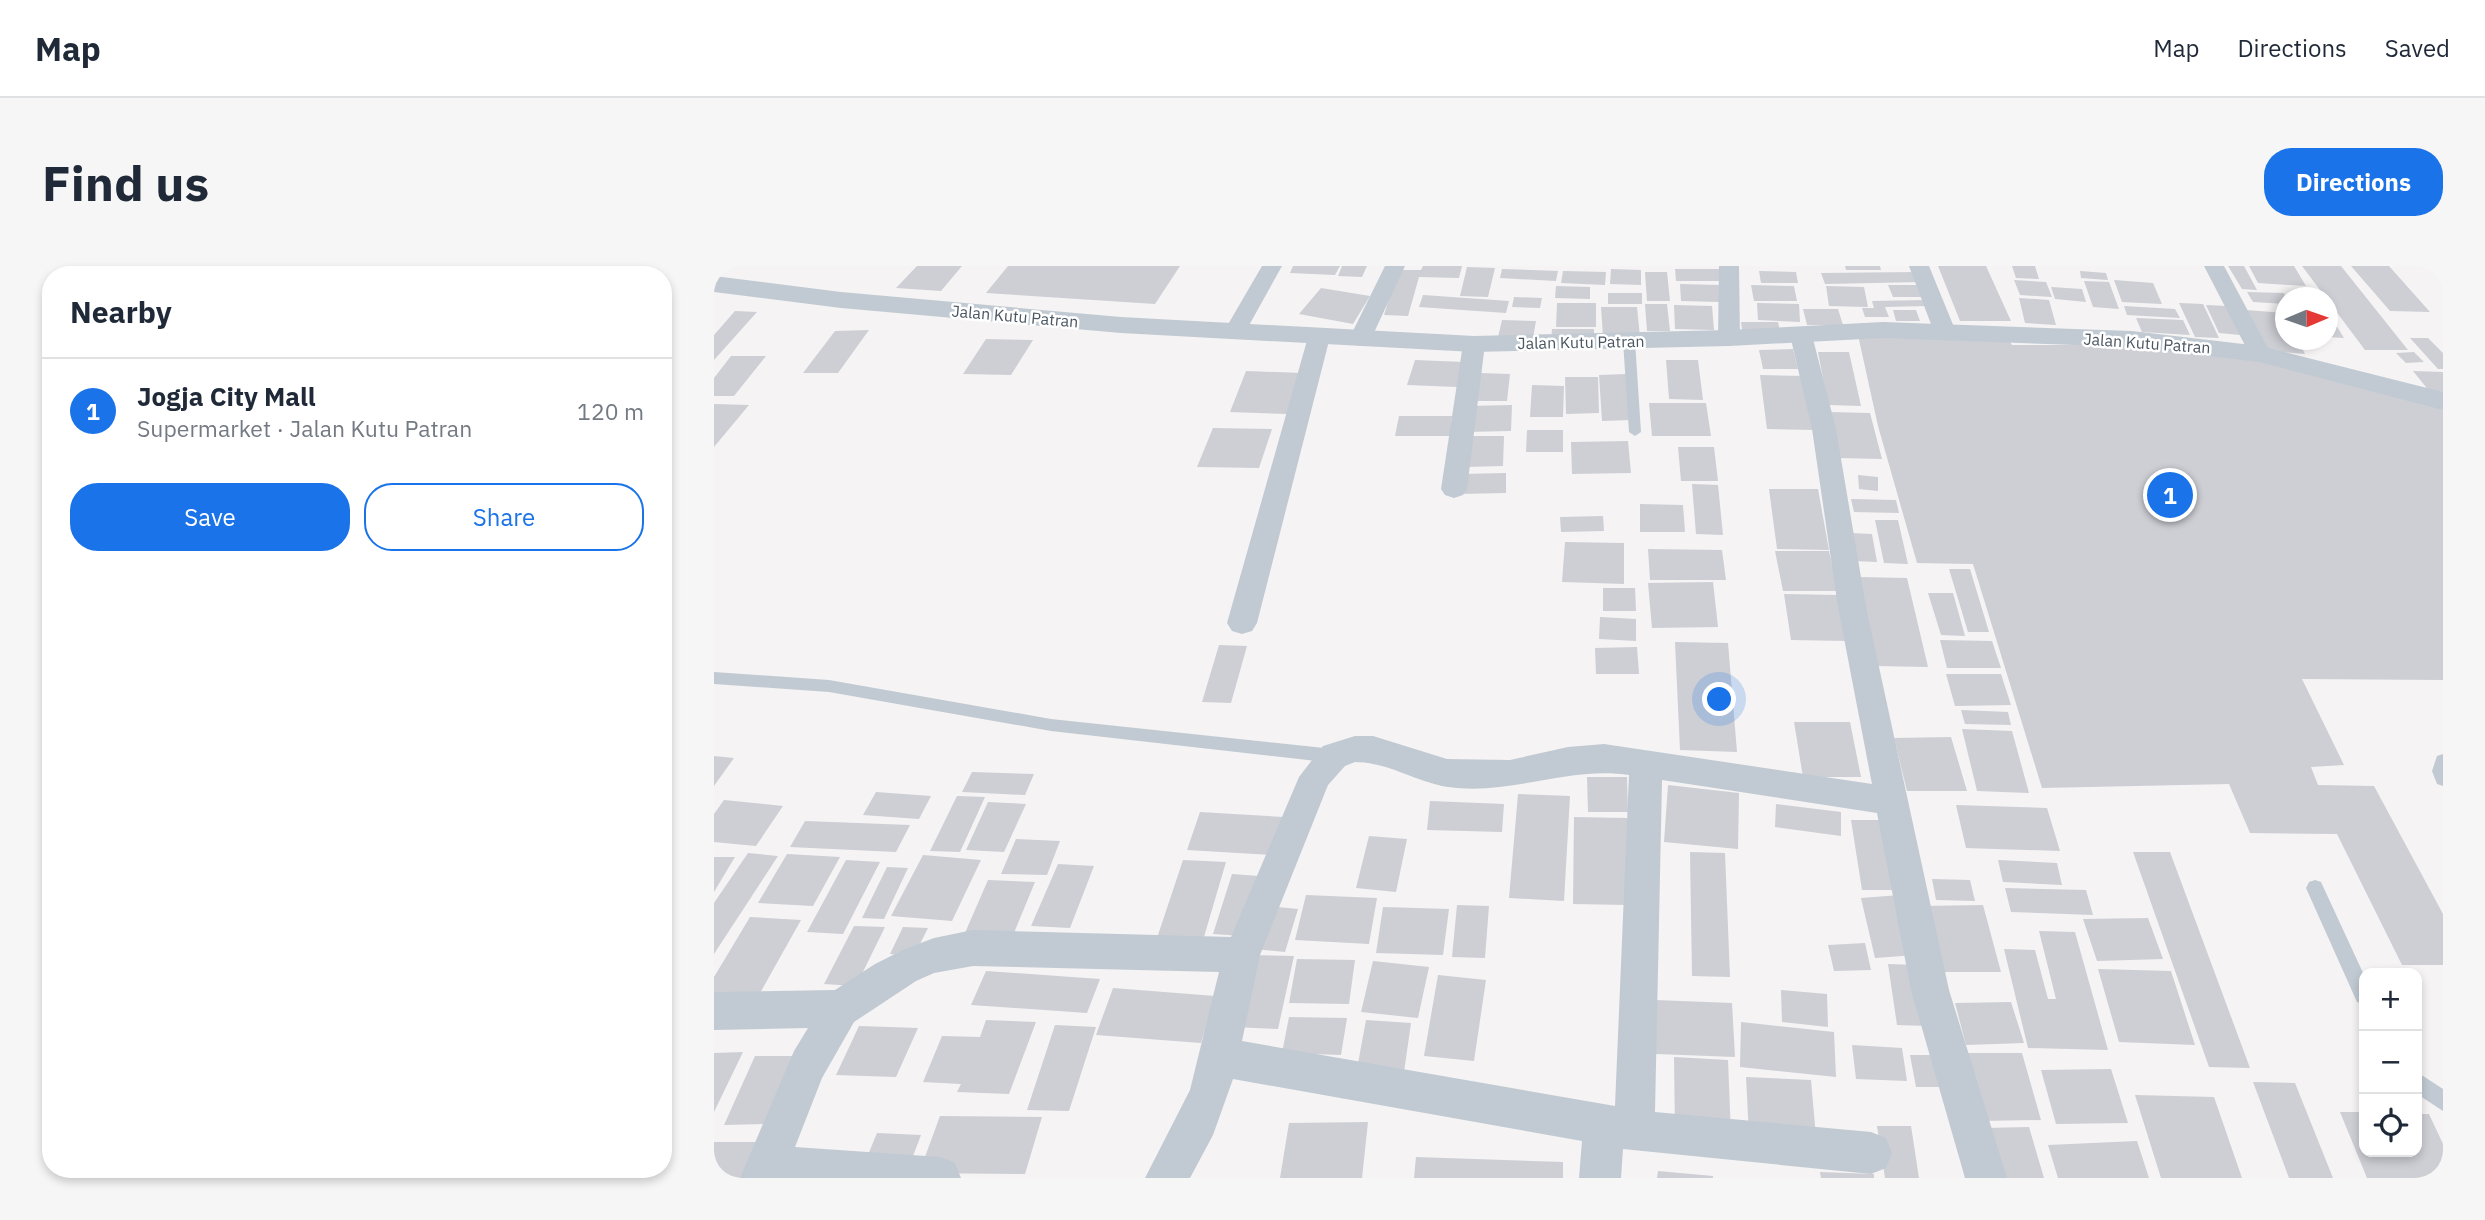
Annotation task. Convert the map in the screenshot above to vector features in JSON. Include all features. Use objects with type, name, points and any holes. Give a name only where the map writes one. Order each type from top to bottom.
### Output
[{"type":"street","points":[[1234,334],[1272,266]]},
{"type":"street","points":[[1360,339],[1395,266]]},
{"type":"street","points":[[1729,266],[1729,338]]},
{"type":"street","points":[[1919,266],[1945,332]]},
{"type":"street","points":[[2214,266],[2260,354]]},
{"type":"street","name":"Jalan Kutu Patran","points":[[714,284],[841,300],[1234,334],[1319,338],[1474,344],[1729,338],[1883,330],[2132,339],[2260,354],[2443,401]]},
{"type":"street","points":[[1801,335],[1824,429],[1852,607],[1930,990],[1986,1178]]},
{"type":"street","points":[[1242,623],[1319,338]]},
{"type":"street","points":[[1454,489],[1474,344]]},
{"type":"street","points":[[1166,1178],[1190,1143],[1211,1090],[1242,956],[1315,777],[1334,756],[1355,749],[1373,749],[1447,773],[1510,774],[1568,761],[1604,758],[1890,801]]},
{"type":"street","points":[[1600,1178],[1618,1127],[1637,1092],[1646,763]]},
{"type":"street","points":[[940,1178],[764,1172],[808,1065],[841,1009],[898,968],[950,951],[973,948],[1242,956]]},
{"type":"street","points":[[714,1011],[841,1009]]},
{"type":"street","points":[[1219,1057],[1618,1127],[1871,1153]]},
{"type":"lane","points":[[1629,341],[1635,432]]},
{"type":"lane","points":[[714,678],[828,686],[1051,725],[1334,756]]},
{"type":"lane","points":[[2443,761],[2440,771],[2443,779]]},
{"type":"lane","points":[[2315,888],[2359,984]]},
{"type":"lane","points":[[2422,1086],[2443,1101]]},
{"type":"building","points":[[917,266],[962,266],[941,291],[896,288]]},
{"type":"building","points":[[1008,266],[1180,266],[1155,304],[986,293]]},
{"type":"building","points":[[1293,266],[1340,266],[1335,275],[1290,273]]},
{"type":"building","points":[[1342,266],[1367,266],[1362,277],[1338,276]]},
{"type":"building","points":[[1423,266],[1462,266],[1459,278],[1419,277],[1408,316],[1384,315],[1398,270],[1421,270]]},
{"type":"building","points":[[1845,266],[1880,266],[1881,270],[1846,270]]},
{"type":"building","points":[[1938,266],[1986,266],[2011,321],[1960,321]]},
{"type":"building","points":[[2012,266],[2035,266],[2039,279],[2016,278]]},
{"type":"building","points":[[2228,266],[2244,266],[2257,290],[2242,289]]},
{"type":"building","points":[[2249,266],[2294,266],[2306,286],[2258,283]]},
{"type":"building","points":[[2302,266],[2341,266],[2408,350],[2365,350],[2338,314],[2338,287],[2318,287]]},
{"type":"building","points":[[2351,266],[2389,266],[2430,312],[2390,311]]},
{"type":"building","points":[[1467,267],[1495,268],[1488,297],[1460,296]]},
{"type":"building","points":[[1502,269],[1558,271],[1556,281],[1500,278]]},
{"type":"building","points":[[1611,269],[1641,270],[1641,285],[1610,284]]},
{"type":"building","points":[[1675,269],[1723,269],[1725,281],[1676,281]]},
{"type":"building","points":[[1563,271],[1606,272],[1605,285],[1561,283]]},
{"type":"building","points":[[1759,271],[1796,272],[1798,283],[1761,283]]},
{"type":"building","points":[[2080,271],[2106,273],[2108,280],[2081,278]]},
{"type":"building","points":[[1645,272],[1667,272],[1670,301],[1647,301]]},
{"type":"building","points":[[1917,272],[1922,282],[1825,284],[1821,273]]},
{"type":"building","points":[[2014,280],[2046,282],[2052,297],[2020,295]]},
{"type":"building","points":[[2114,280],[2153,283],[2162,304],[2122,302]]},
{"type":"building","points":[[2084,281],[2109,282],[2119,309],[2093,307]]},
{"type":"building","points":[[1680,284],[1719,285],[1719,302],[1681,301]]},
{"type":"building","points":[[1751,285],[1794,286],[1797,301],[1754,301]]},
{"type":"building","points":[[1888,285],[1921,285],[1926,297],[1893,297]]},
{"type":"building","points":[[1556,286],[1590,287],[1590,299],[1555,298]]},
{"type":"building","points":[[1826,286],[1864,287],[1868,307],[1829,306]]},
{"type":"building","points":[[2051,287],[2082,289],[2086,302],[2055,299]]},
{"type":"building","points":[[1321,288],[1370,296],[1353,324],[1299,314]]},
{"type":"building","points":[[2247,292],[2275,293],[2275,303],[2253,302]]},
{"type":"building","points":[[1608,293],[1642,293],[1642,304],[1608,304]]},
{"type":"building","points":[[1423,295],[1509,301],[1506,313],[1419,307]]},
{"type":"building","points":[[1514,297],[1542,298],[1540,308],[1512,307]]},
{"type":"building","points":[[2019,298],[2049,300],[2056,325],[2025,323]]},
{"type":"building","points":[[1924,300],[1927,306],[1885,307],[1889,317],[1865,317],[1862,308],[1874,308],[1872,301]]},
{"type":"building","points":[[1557,303],[1596,303],[1596,327],[1556,327]]},
{"type":"building","points":[[1757,303],[1799,304],[1800,322],[1758,320]]},
{"type":"building","points":[[2179,303],[2203,304],[2219,338],[2195,337]]},
{"type":"building","points":[[1645,304],[1667,304],[1670,331],[1647,331]]},
{"type":"building","points":[[1674,305],[1712,306],[1714,330],[1675,329]]},
{"type":"building","points":[[2206,305],[2227,306],[2240,335],[2219,333]]},
{"type":"building","points":[[2124,306],[2175,309],[2180,318],[2127,315]]},
{"type":"building","points":[[1601,307],[1637,307],[1640,337],[1603,337]]},
{"type":"building","points":[[1803,309],[1838,309],[1843,325],[1807,325]]},
{"type":"building","points":[[1893,310],[1916,310],[1920,321],[1896,321]]},
{"type":"building","points":[[2246,310],[2275,312],[2275,350],[2303,350],[2305,354],[2265,351]]},
{"type":"building","points":[[735,311],[757,312],[714,360],[714,335]]},
{"type":"building","points":[[2136,318],[2183,320],[2190,335],[2142,332]]},
{"type":"building","points":[[1502,320],[1536,321],[1533,338],[1498,337]]},
{"type":"building","points":[[1741,322],[1778,322],[1780,331],[1742,330]]},
{"type":"building","points":[[1552,329],[1594,329],[1594,340],[1551,340]]},
{"type":"building","points":[[869,330],[838,373],[803,373],[835,331]]},
{"type":"building","points":[[1858,335],[2008,338],[2012,345],[2151,345],[2223,351],[2443,406],[2443,680],[2302,679],[2344,765],[2311,767],[2318,785],[2374,786],[2443,914],[2443,965],[2402,965],[2337,834],[2250,833],[2229,784],[2042,788],[1973,564],[1917,563],[1878,426]]},
{"type":"building","points":[[2410,338],[2428,338],[2443,353],[2443,369],[2438,369]]},
{"type":"building","points":[[986,339],[1033,340],[1011,375],[963,374]]},
{"type":"building","points":[[1793,349],[1798,369],[1763,369],[1759,350]]},
{"type":"building","points":[[1818,352],[1849,352],[1861,406],[1828,405]]},
{"type":"building","points":[[2414,352],[2424,362],[2406,363],[2396,353]]},
{"type":"building","points":[[731,356],[766,356],[734,396],[714,396],[714,378]]},
{"type":"building","points":[[1415,360],[1464,362],[1457,387],[1407,385]]},
{"type":"building","points":[[1666,360],[1698,360],[1703,400],[1669,399]]},
{"type":"building","points":[[1246,371],[1302,373],[1288,414],[1230,412]]},
{"type":"building","points":[[2413,371],[2443,372],[2443,394],[2430,392]]},
{"type":"building","points":[[1479,373],[1510,374],[1507,401],[1476,401]]},
{"type":"building","points":[[1626,374],[1631,420],[1602,421],[1599,375]]},
{"type":"building","points":[[1760,375],[1805,376],[1814,430],[1767,429]]},
{"type":"building","points":[[1565,377],[1598,377],[1599,413],[1566,414]]},
{"type":"building","points":[[1532,385],[1564,386],[1563,417],[1530,417]]},
{"type":"building","points":[[1649,403],[1706,403],[1711,436],[1652,436]]},
{"type":"building","points":[[714,404],[749,405],[714,447]]},
{"type":"building","points":[[1512,405],[1511,431],[1466,432],[1467,406]]},
{"type":"building","points":[[1829,412],[1870,413],[1882,459],[1838,458]]},
{"type":"building","points":[[1399,416],[1452,416],[1450,436],[1395,436]]},
{"type":"building","points":[[1213,428],[1272,429],[1259,468],[1197,467]]},
{"type":"building","points":[[1527,430],[1563,430],[1563,452],[1526,452]]},
{"type":"building","points":[[1467,436],[1504,436],[1503,466],[1465,467]]},
{"type":"building","points":[[1628,441],[1631,473],[1572,474],[1571,442]]},
{"type":"building","points":[[1678,447],[1714,447],[1718,481],[1681,481]]},
{"type":"building","points":[[1506,473],[1506,493],[1459,494],[1460,474]]},
{"type":"building","points":[[1858,475],[1878,477],[1878,491],[1859,489]]},
{"type":"building","points":[[1692,484],[1718,485],[1723,535],[1696,534]]},
{"type":"building","points":[[1769,489],[1818,489],[1829,550],[1777,549]]},
{"type":"building","points":[[1851,499],[1896,500],[1899,513],[1854,512]]},
{"type":"building","points":[[1640,504],[1683,505],[1685,532],[1640,532]]},
{"type":"building","points":[[1603,516],[1604,531],[1561,532],[1560,517]]},
{"type":"building","points":[[1875,520],[1898,520],[1908,564],[1884,563]]},
{"type":"building","points":[[1850,533],[1872,534],[1877,562],[1854,561]]},
{"type":"building","points":[[1565,542],[1624,543],[1624,584],[1562,582]]},
{"type":"building","points":[[1648,549],[1722,550],[1726,580],[1650,580]]},
{"type":"building","points":[[1775,551],[1829,551],[1838,591],[1783,591]]},
{"type":"building","points":[[1949,569],[1970,569],[1989,632],[1968,632]]},
{"type":"building","points":[[1858,577],[1907,578],[1928,667],[1876,666]]},
{"type":"building","points":[[1713,582],[1718,627],[1652,628],[1648,583]]},
{"type":"building","points":[[1603,588],[1635,588],[1636,611],[1603,611]]},
{"type":"building","points":[[1928,593],[1953,593],[1965,636],[1941,635]]},
{"type":"building","points":[[1784,594],[1839,595],[1847,641],[1791,640]]},
{"type":"building","points":[[1600,617],[1636,619],[1636,641],[1599,639]]},
{"type":"building","points":[[1940,640],[1992,641],[2001,668],[1947,668]]},
{"type":"building","points":[[1675,642],[1728,643],[1737,752],[1680,750]]},
{"type":"building","points":[[1219,645],[1247,646],[1231,703],[1202,702]]},
{"type":"building","points":[[1637,647],[1639,674],[1596,674],[1595,648]]},
{"type":"building","points":[[1946,674],[2001,674],[2011,705],[1955,706]]},
{"type":"building","points":[[1961,710],[2008,712],[2011,725],[1965,724]]},
{"type":"building","points":[[1794,722],[1850,722],[1861,777],[1803,777]]},
{"type":"building","points":[[1962,729],[2012,731],[2029,793],[1977,791]]},
{"type":"building","points":[[1951,737],[1967,791],[1907,791],[1894,738]]},
{"type":"building","points":[[714,756],[734,758],[714,786]]},
{"type":"building","points":[[972,772],[1034,774],[1025,795],[962,792]]},
{"type":"building","points":[[1587,777],[1627,777],[1628,812],[1588,812]]},
{"type":"building","points":[[1668,785],[1739,793],[1738,849],[1664,842]]},
{"type":"building","points":[[876,792],[931,796],[919,819],[863,815]]},
{"type":"building","points":[[1518,794],[1570,796],[1564,901],[1509,898]]},
{"type":"building","points":[[957,796],[985,797],[960,852],[930,851]]},
{"type":"building","points":[[724,800],[783,806],[756,846],[714,842],[714,814]]},
{"type":"building","points":[[1430,801],[1504,804],[1502,832],[1427,830]]},
{"type":"building","points":[[988,802],[1026,804],[1004,852],[966,850]]},
{"type":"building","points":[[1776,804],[1841,812],[1841,836],[1775,827]]},
{"type":"building","points":[[1956,805],[2047,808],[2060,851],[1966,848]]},
{"type":"building","points":[[1200,812],[1284,817],[1274,855],[1187,850]]},
{"type":"building","points":[[1574,817],[1627,818],[1629,905],[1573,904]]},
{"type":"building","points":[[1851,820],[1880,820],[1894,890],[1862,890]]},
{"type":"building","points":[[805,821],[910,825],[896,852],[790,847]]},
{"type":"building","points":[[1369,836],[1407,839],[1396,892],[1356,888]]},
{"type":"building","points":[[1016,839],[1060,841],[1047,875],[1001,874]]},
{"type":"building","points":[[1690,852],[1725,853],[1730,977],[1692,976]]},
{"type":"building","points":[[2133,852],[2170,852],[2250,1068],[2209,1067]]},
{"type":"building","points":[[748,853],[778,856],[714,954],[714,903]]},
{"type":"building","points":[[787,854],[840,857],[813,906],[758,903]]},
{"type":"building","points":[[923,855],[981,860],[952,921],[891,916]]},
{"type":"building","points":[[714,857],[735,857],[714,892]]},
{"type":"building","points":[[846,860],[880,862],[843,934],[807,932]]},
{"type":"building","points":[[1183,860],[1226,862],[1201,947],[1155,944]]},
{"type":"building","points":[[1998,860],[2057,863],[2062,885],[2003,882]]},
{"type":"building","points":[[1058,864],[1094,866],[1070,928],[1031,926]]},
{"type":"building","points":[[887,867],[908,868],[884,919],[862,918]]},
{"type":"building","points":[[1232,874],[1259,876],[1242,936],[1213,934]]},
{"type":"building","points":[[1932,879],[1970,880],[1975,901],[1936,900]]},
{"type":"building","points":[[988,880],[1035,882],[1009,945],[961,942]]},
{"type":"building","points":[[2005,888],[2086,890],[2093,915],[2011,912]]},
{"type":"building","points":[[1306,895],[1377,898],[1369,944],[1295,940]]},
{"type":"building","points":[[1900,895],[1916,955],[1875,958],[1861,898]]},
{"type":"building","points":[[1457,905],[1489,906],[1485,958],[1452,957]]},
{"type":"building","points":[[1983,905],[2001,972],[1934,972],[1919,906]]},
{"type":"building","points":[[1267,906],[1298,909],[1285,952],[1254,949]]},
{"type":"building","points":[[1383,907],[1449,909],[1443,955],[1376,953]]},
{"type":"building","points":[[750,917],[801,920],[755,1002],[714,1000],[714,977]]},
{"type":"building","points":[[2148,918],[2163,959],[2097,961],[2083,919]]},
{"type":"building","points":[[854,926],[885,927],[856,986],[824,984]]},
{"type":"building","points":[[903,927],[928,928],[914,956],[890,954]]},
{"type":"building","points":[[2039,931],[2075,932],[2108,1050],[2028,1048],[2004,949],[2035,950],[2048,999],[2056,999]]},
{"type":"building","points":[[1865,943],[1871,970],[1834,971],[1828,945]]},
{"type":"building","points":[[1251,955],[1294,956],[1278,1029],[1233,1027]]},
{"type":"building","points":[[1297,959],[1355,960],[1349,1004],[1289,1003]]},
{"type":"building","points":[[1373,961],[1429,967],[1418,1018],[1361,1012]]},
{"type":"building","points":[[1888,964],[1918,965],[1928,1026],[1897,1025]]},
{"type":"building","points":[[2098,969],[2171,971],[2195,1045],[2119,1042]]},
{"type":"building","points":[[986,971],[1100,979],[1087,1013],[971,1005]]},
{"type":"building","points":[[1438,975],[1486,980],[1474,1061],[1424,1056]]},
{"type":"building","points":[[1113,988],[1215,996],[1201,1043],[1096,1035]]},
{"type":"building","points":[[1781,990],[1827,994],[1828,1027],[1782,1022]]},
{"type":"building","points":[[1655,1000],[1732,1003],[1735,1057],[1656,1054]]},
{"type":"building","points":[[2011,1002],[2024,1043],[1966,1045],[1955,1003]]},
{"type":"building","points":[[1289,1017],[1347,1018],[1341,1055],[1282,1053]]},
{"type":"building","points":[[986,1020],[1036,1022],[1009,1094],[957,1092],[961,1084],[923,1082],[942,1036],[980,1037]]},
{"type":"building","points":[[1366,1020],[1411,1023],[1404,1072],[1357,1069]]},
{"type":"building","points":[[1741,1022],[1834,1032],[1836,1077],[1740,1067]]},
{"type":"building","points":[[1055,1025],[1096,1027],[1069,1111],[1027,1110]]},
{"type":"building","points":[[859,1026],[918,1028],[896,1077],[836,1075]]},
{"type":"building","points":[[1852,1045],[1902,1048],[1907,1081],[1856,1079]]},
{"type":"building","points":[[743,1052],[714,1112],[714,1053]]},
{"type":"building","points":[[1964,1053],[2022,1053],[2041,1120],[1980,1121]]},
{"type":"building","points":[[1910,1055],[1940,1055],[1946,1087],[1916,1087]]},
{"type":"building","points":[[755,1056],[799,1056],[768,1124],[724,1125]]},
{"type":"building","points":[[1674,1057],[1728,1060],[1731,1136],[1675,1133]]},
{"type":"building","points":[[2111,1069],[2128,1123],[2056,1124],[2041,1070]]},
{"type":"building","points":[[1746,1077],[1811,1080],[1816,1137],[1749,1135]]},
{"type":"building","points":[[2253,1082],[2295,1083],[2333,1178],[2289,1178]]},
{"type":"building","points":[[2135,1095],[2214,1097],[2242,1178],[2161,1178]]},
{"type":"building","points":[[2340,1112],[2359,1112],[2359,1157],[2422,1157],[2422,1114],[2429,1114],[2443,1144],[2443,1178],[2367,1178]]},
{"type":"building","points":[[940,1116],[1042,1117],[1025,1174],[919,1173]]},
{"type":"building","points":[[1368,1122],[1362,1178],[1280,1178],[1289,1123]]},
{"type":"building","points":[[1877,1126],[1911,1126],[1919,1178],[1885,1178]]},
{"type":"building","points":[[2029,1127],[2044,1178],[1996,1178],[1984,1128]]},
{"type":"building","points":[[877,1133],[921,1135],[908,1169],[863,1167]]},
{"type":"building","points":[[2137,1141],[2149,1178],[2058,1178],[2048,1145]]},
{"type":"building","points":[[714,1142],[768,1142],[752,1178],[714,1178]]},
{"type":"building","points":[[1416,1157],[1563,1162],[1563,1178],[1414,1178]]},
{"type":"building","points":[[1658,1171],[1713,1176],[1713,1178],[1657,1178]]},
{"type":"building","points":[[1820,1172],[1874,1174],[1874,1178],[1821,1178]]},
{"type":"place","name":"Jogja City Mall","points":[[2170,495]]}]
